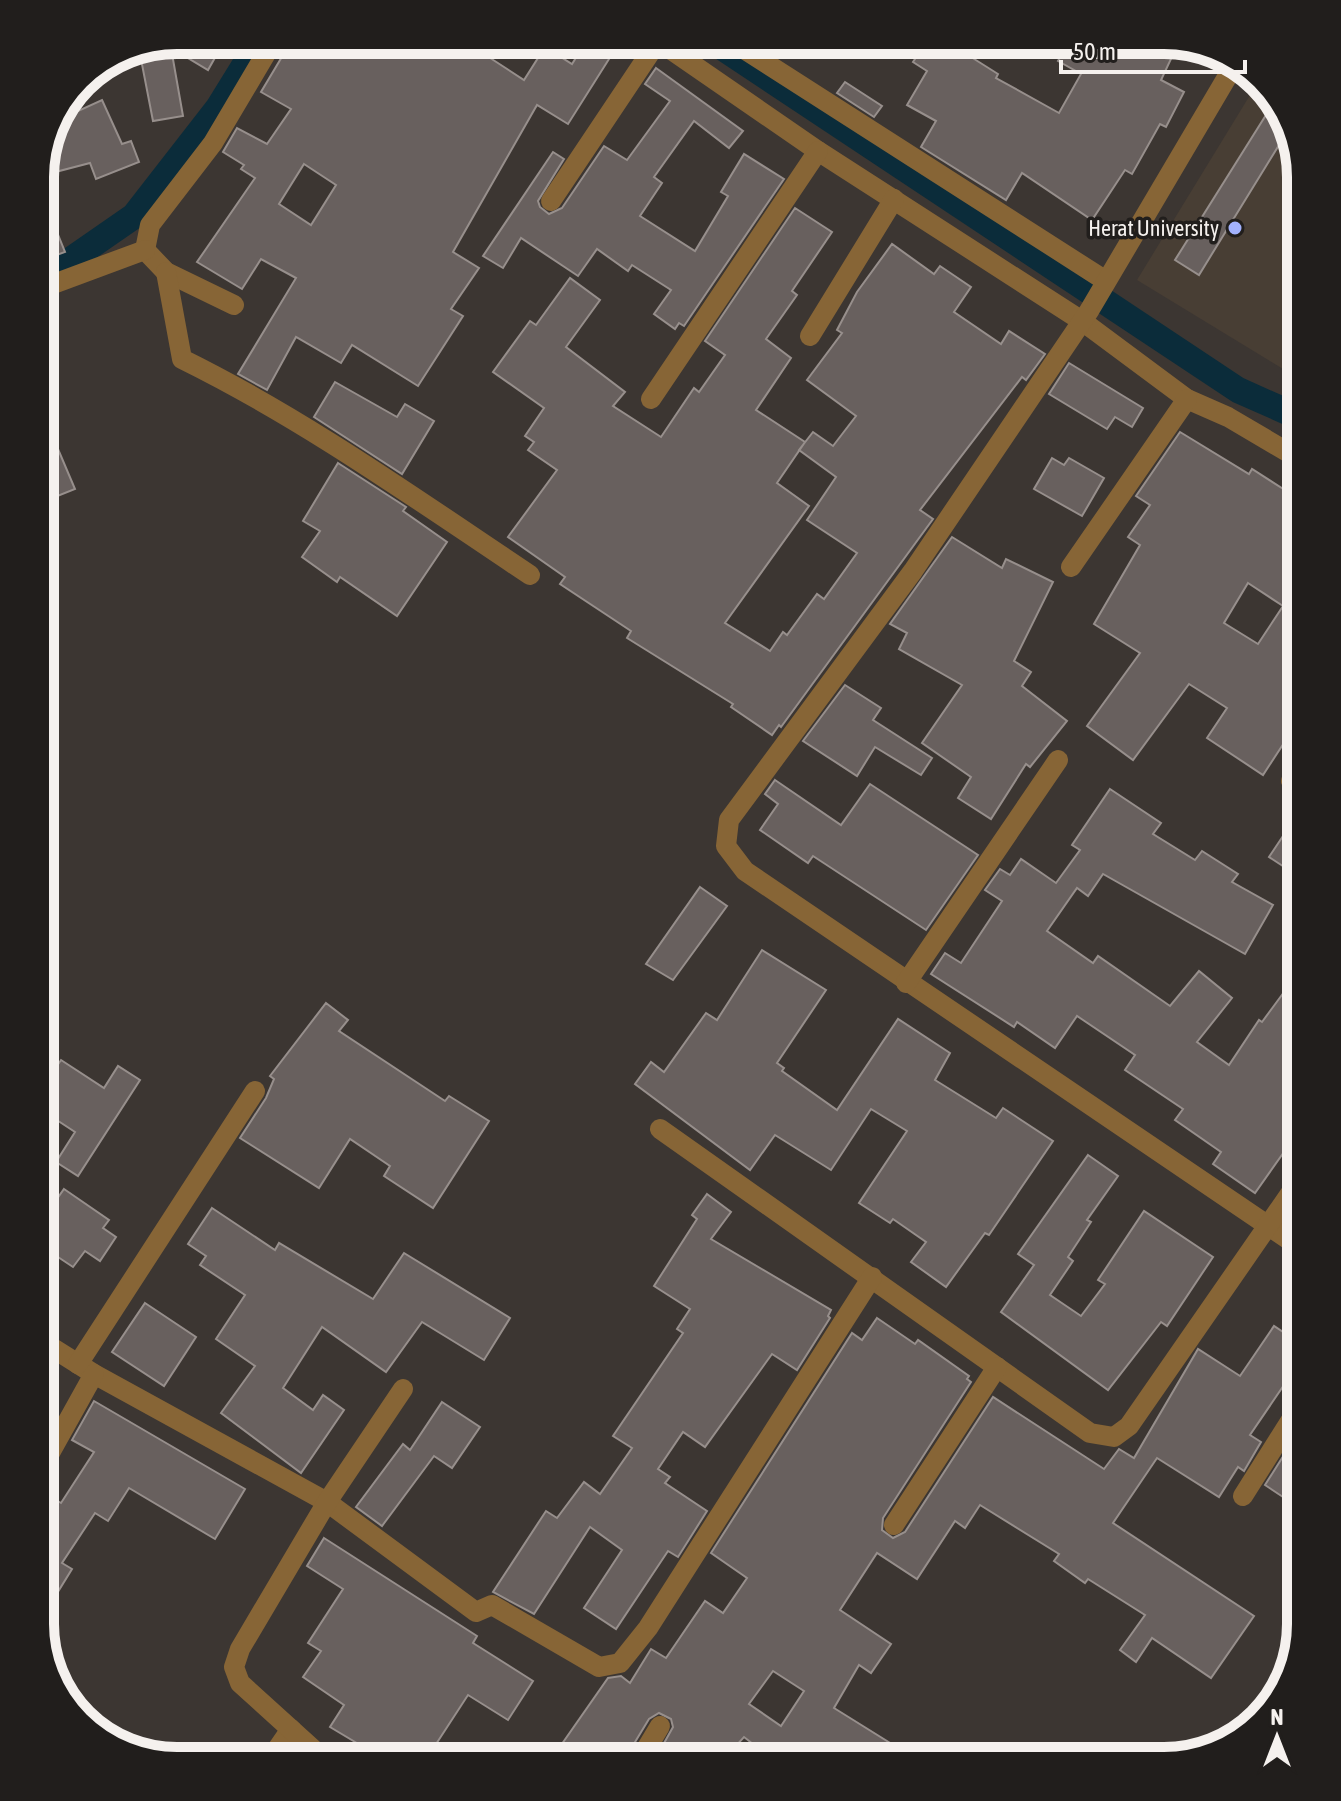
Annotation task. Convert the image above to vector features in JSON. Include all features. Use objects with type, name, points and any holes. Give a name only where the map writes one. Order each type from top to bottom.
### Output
[{"type":"street","points":[[145,250],[150,225],[213,143],[266,54]]},
{"type":"street","points":[[551,201],[648,54]]},
{"type":"street","points":[[676,54],[818,151],[1086,316],[1187,399],[1228,417],[1287,452]]},
{"type":"street","points":[[752,54],[1106,281]]},
{"type":"street","points":[[1229,74],[1086,316],[913,571],[729,820],[726,846],[745,871],[1287,1239]]},
{"type":"street","points":[[651,399],[818,151]]},
{"type":"street","points":[[810,336],[894,199]]},
{"type":"street","points":[[145,250],[166,272],[234,305]]},
{"type":"street","points":[[54,284],[145,250]]},
{"type":"street","points":[[166,272],[182,359],[235,385],[375,471],[530,575]]},
{"type":"street","points":[[1071,567],[1187,399]]},
{"type":"street","points":[[906,983],[1058,760]]},
{"type":"street","points":[[54,1440],[86,1369],[255,1091]]},
{"type":"street","points":[[660,1129],[1090,1433],[1114,1437],[1129,1426],[1287,1198]]},
{"type":"street","points":[[54,1349],[327,1502],[476,1612],[492,1605],[599,1667],[620,1663],[648,1628],[872,1277]]},
{"type":"street","points":[[894,1525],[997,1367]]},
{"type":"street","points":[[311,1747],[240,1683],[234,1667],[240,1649],[327,1502],[403,1389]]},
{"type":"street","points":[[1243,1496],[1287,1426]]},
{"type":"street","points":[[647,1747],[660,1726]]},
{"type":"street","points":[[279,1747],[291,1729]]},
{"type":"shaded area","name":"Herat University","points":[[1252,92],[1278,130],[1286,161],[1287,371],[1137,280]]},
{"type":"building","points":[[172,54],[183,116],[153,121],[141,60]]},
{"type":"building","points":[[181,54],[217,54],[208,70]]},
{"type":"building","points":[[284,54],[484,54],[524,80],[541,54],[556,54],[572,64],[578,54],[612,54],[568,124],[537,105],[453,252],[479,268],[451,309],[463,316],[418,386],[352,345],[341,363],[296,337],[267,390],[238,374],[296,278],[261,259],[242,289],[197,262],[255,178],[241,169],[244,165],[223,152],[237,128],[267,144],[291,109],[261,92]],"holes":[[[304,164],[336,185],[311,225],[279,204]]]},
{"type":"building","points":[[914,54],[966,54],[998,74],[996,78],[1059,113],[1081,74],[1058,61],[1062,54],[1173,54],[1161,80],[1184,92],[1166,127],[1160,124],[1132,174],[1125,170],[1092,220],[1022,173],[1006,200],[921,147],[936,121],[907,105],[927,71],[913,62],[917,56]]},
{"type":"building","points":[[656,68],[743,131],[729,148],[694,121],[654,177],[662,183],[640,216],[695,251],[728,196],[721,192],[744,154],[784,179],[684,326],[679,323],[675,329],[654,314],[671,290],[632,265],[628,271],[597,249],[578,276],[521,238],[503,268],[483,256],[553,152],[564,159],[538,201],[549,214],[562,208],[604,146],[627,160],[670,101],[645,84]]},
{"type":"building","points":[[845,82],[882,106],[874,117],[837,93]]},
{"type":"building","points":[[102,100],[122,144],[131,141],[139,162],[96,179],[90,163],[54,172],[63,130],[72,114]]},
{"type":"building","points":[[1268,112],[1282,141],[1199,275],[1175,260]]},
{"type":"building","points":[[795,208],[832,232],[792,291],[797,295],[766,339],[791,358],[756,410],[805,442],[813,432],[833,446],[856,416],[807,380],[842,333],[837,330],[857,292],[892,244],[934,274],[940,266],[971,287],[954,312],[1001,344],[1009,331],[1045,354],[1026,380],[1022,377],[920,510],[933,519],[781,727],[779,725],[772,735],[731,707],[733,704],[627,638],[631,631],[560,584],[565,577],[508,537],[557,470],[528,450],[534,442],[525,436],[544,408],[493,372],[530,321],[536,325],[570,278],[600,300],[566,347],[625,392],[613,406],[661,437],[694,388],[699,392],[725,355],[705,341]],"holes":[[[799,450],[836,477],[807,520],[857,553],[824,599],[817,594],[787,635],[783,632],[770,651],[725,623],[809,506],[777,483]]]},
{"type":"building","points":[[54,225],[65,252],[54,256]]},
{"type":"building","points":[[1069,363],[1143,408],[1132,427],[1115,417],[1107,429],[1049,394]]},
{"type":"building","points":[[335,382],[397,417],[405,404],[434,421],[402,474],[314,417]]},
{"type":"building","points":[[1180,432],[1249,474],[1252,469],[1287,491],[1287,738],[1263,775],[1207,738],[1227,708],[1189,684],[1133,760],[1087,726],[1140,653],[1094,624],[1140,545],[1128,537],[1150,505],[1136,496]],"holes":[[[1248,583],[1283,606],[1258,644],[1224,623]]]},
{"type":"building","points":[[54,443],[58,449],[75,489],[54,497]]},
{"type":"building","points":[[1052,458],[1064,465],[1069,458],[1104,478],[1082,516],[1034,489]]},
{"type":"building","points":[[338,463],[406,507],[403,511],[447,542],[397,616],[340,577],[337,582],[302,557],[320,531],[303,521]]},
{"type":"building","points":[[952,537],[1002,568],[1006,559],[1053,582],[1014,661],[1031,672],[1022,686],[1067,721],[1030,767],[1026,764],[991,819],[958,798],[971,777],[922,743],[962,685],[899,649],[907,633],[890,624]]},
{"type":"building","points":[[845,685],[881,708],[873,720],[932,758],[921,775],[875,747],[857,776],[803,741]]},
{"type":"building","points":[[775,780],[841,825],[870,784],[978,855],[926,930],[813,856],[808,863],[760,830],[778,804],[765,794]]},
{"type":"building","points":[[1110,789],[1161,823],[1153,834],[1195,860],[1202,851],[1238,874],[1232,882],[1273,905],[1245,954],[1103,874],[1088,896],[1077,888],[1047,931],[1093,963],[1098,956],[1170,1006],[1199,971],[1232,998],[1197,1042],[1229,1065],[1259,1020],[1262,1022],[1287,988],[1287,1148],[1255,1193],[1213,1164],[1221,1152],[1175,1120],[1183,1109],[1125,1070],[1135,1055],[1077,1016],[1055,1048],[1017,1022],[1014,1027],[931,974],[945,953],[961,963],[1002,901],[985,890],[1000,869],[1010,875],[1021,859],[1056,883],[1080,850],[1072,845]]},
{"type":"building","points":[[1287,830],[1287,869],[1269,857]]},
{"type":"building","points":[[700,887],[727,906],[673,980],[646,964]]},
{"type":"building","points":[[762,950],[826,990],[777,1063],[784,1068],[782,1071],[837,1110],[898,1019],[950,1053],[935,1080],[996,1118],[1003,1108],[1053,1141],[989,1235],[985,1233],[946,1287],[911,1262],[926,1242],[893,1219],[890,1223],[859,1203],[907,1131],[871,1109],[831,1170],[775,1135],[750,1170],[635,1084],[651,1062],[664,1072],[706,1013],[717,1020]]},
{"type":"building","points":[[326,1003],[348,1020],[339,1031],[445,1101],[449,1096],[489,1121],[433,1208],[384,1176],[390,1166],[350,1139],[319,1188],[240,1138],[266,1098],[274,1079],[270,1076]]},
{"type":"building","points":[[61,1060],[104,1088],[118,1066],[140,1080],[78,1176],[56,1162],[75,1132],[54,1118],[54,1070]]},
{"type":"building","points":[[1088,1155],[1118,1176],[1087,1220],[1091,1222],[1068,1257],[1073,1261],[1050,1295],[1081,1316],[1105,1284],[1098,1280],[1144,1211],[1213,1257],[1167,1326],[1161,1322],[1108,1390],[1001,1312],[1034,1265],[1018,1254]]},
{"type":"building","points":[[64,1189],[109,1220],[103,1228],[116,1237],[100,1261],[85,1251],[73,1267],[54,1254],[54,1203]]},
{"type":"building","points":[[707,1194],[731,1212],[711,1239],[831,1310],[830,1318],[797,1370],[772,1354],[705,1447],[683,1432],[658,1469],[670,1477],[665,1483],[707,1511],[678,1557],[668,1551],[616,1629],[584,1608],[622,1550],[590,1527],[534,1614],[493,1592],[546,1511],[557,1518],[584,1482],[600,1494],[632,1448],[613,1436],[683,1333],[677,1329],[690,1309],[654,1286],[697,1219],[692,1215]]},
{"type":"building","points":[[212,1208],[275,1250],[279,1243],[373,1299],[404,1253],[510,1318],[484,1360],[422,1322],[386,1372],[322,1327],[283,1388],[313,1410],[323,1395],[344,1410],[301,1473],[221,1413],[255,1366],[216,1339],[245,1295],[200,1265],[206,1256],[188,1244]]},
{"type":"building","points":[[145,1303],[196,1337],[164,1386],[112,1352]]},
{"type":"building","points":[[877,1318],[915,1344],[918,1340],[969,1376],[967,1379],[971,1382],[883,1518],[882,1530],[893,1538],[905,1532],[993,1397],[1104,1469],[1119,1449],[1134,1458],[1198,1349],[1240,1376],[1274,1326],[1287,1335],[1287,1381],[1250,1435],[1261,1442],[1244,1471],[1238,1467],[1219,1497],[1157,1458],[1113,1523],[1254,1616],[1211,1678],[1152,1638],[1136,1662],[1120,1650],[1145,1615],[1088,1579],[1085,1583],[1054,1561],[1059,1554],[980,1505],[965,1528],[955,1521],[917,1579],[877,1553],[840,1610],[891,1644],[871,1673],[859,1665],[834,1708],[897,1747],[832,1747],[826,1743],[819,1747],[757,1747],[744,1737],[735,1747],[662,1747],[673,1727],[671,1719],[659,1713],[649,1719],[632,1747],[628,1744],[626,1747],[560,1747],[608,1678],[621,1676],[630,1683],[651,1649],[666,1658],[705,1601],[723,1613],[747,1578],[711,1553],[852,1333],[862,1340]],"holes":[[[773,1671],[804,1691],[781,1726],[749,1704]]]},
{"type":"building","points":[[94,1401],[245,1489],[215,1539],[129,1488],[108,1521],[95,1513],[62,1563],[72,1569],[54,1598],[54,1499],[61,1503],[94,1452],[72,1440]]},
{"type":"building","points":[[442,1402],[480,1427],[452,1468],[434,1456],[382,1526],[356,1507],[403,1444],[410,1450]]},
{"type":"building","points":[[1287,1450],[1287,1500],[1265,1485]]},
{"type":"building","points":[[324,1538],[477,1636],[473,1643],[533,1681],[508,1720],[468,1695],[434,1747],[364,1747],[330,1727],[344,1705],[303,1677],[321,1651],[308,1643],[343,1589],[307,1566]]},
{"type":"waterway","points":[[54,266],[72,259],[134,216],[218,108],[251,54]]},
{"type":"waterway","points":[[732,54],[1238,390],[1287,412]]},
{"type":"place","name":"Herat University","points":[[1235,228]]}]
